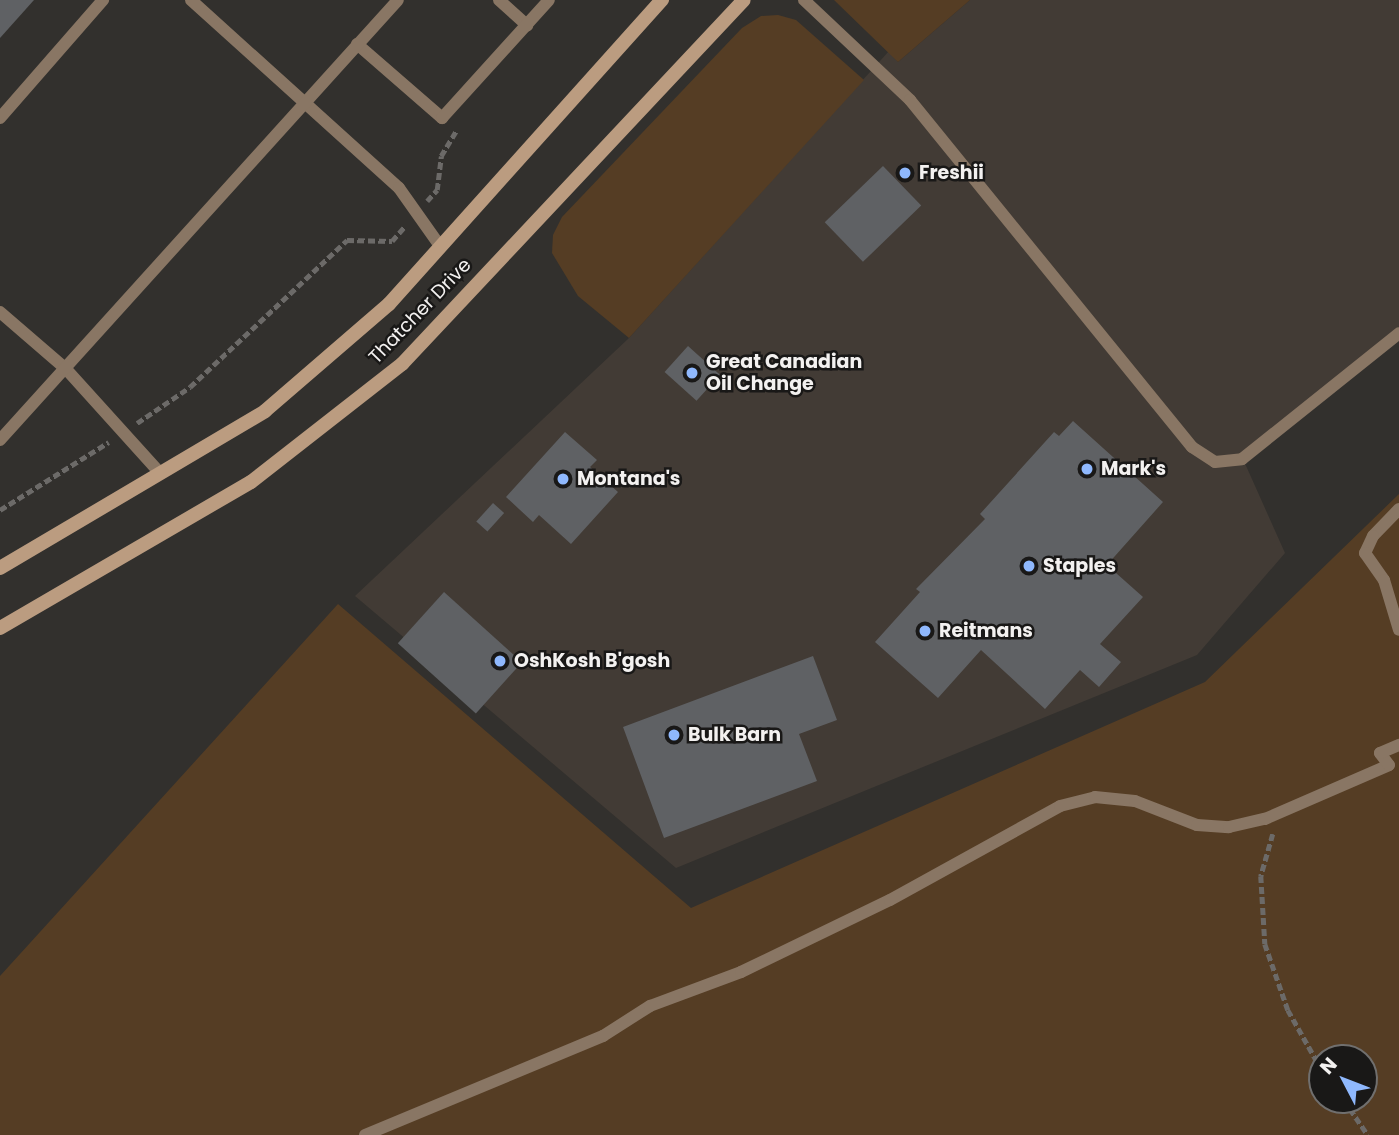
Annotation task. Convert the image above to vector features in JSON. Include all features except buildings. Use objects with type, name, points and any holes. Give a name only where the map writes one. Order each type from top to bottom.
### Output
[{"type":"main road","name":"Thatcher Drive","points":[[0,568],[265,411],[389,304],[662,0]]},
{"type":"main road","name":"Thatcher Drive","points":[[0,628],[251,482],[402,364],[744,0]]},
{"type":"lane","points":[[0,118],[103,0]]},
{"type":"lane","points":[[191,0],[304,98],[418,211],[440,247]]},
{"type":"lane","points":[[0,440],[66,369],[304,98],[398,0]]},
{"type":"lane","points":[[499,0],[527,25]]},
{"type":"lane","points":[[357,44],[442,118],[549,0]]},
{"type":"lane","points":[[804,0],[910,100],[1192,447],[1215,462],[1242,459],[1399,333]]},
{"type":"lane","points":[[0,312],[66,369],[126,431],[160,473]]},
{"type":"lane","points":[[1399,509],[1373,536],[1365,553],[1384,580],[1399,630]]},
{"type":"lane","points":[[365,1135],[603,1036],[650,1006],[741,972],[890,900],[1059,806],[1095,797],[1135,801],[1197,825],[1229,827],[1279,814],[1389,765],[1380,753],[1399,745]]},
{"type":"path","points":[[0,510],[126,431],[190,387],[347,240],[391,241],[437,190],[441,156],[462,122]]},
{"type":"path","points":[[1279,814],[1261,876],[1265,944],[1288,1010],[1308,1045]]},
{"type":"path","points":[[1353,1114],[1368,1135]]},
{"type":"shaded area","points":[[834,0],[970,0],[898,62]]},
{"type":"shaded area","points":[[970,0],[1399,0],[1399,333],[1243,459],[1285,553],[1197,655],[676,868],[355,596],[629,338],[889,51],[898,62]]},
{"type":"shaded area","points":[[778,15],[796,20],[864,80],[629,338],[578,296],[552,253],[553,235],[562,217],[742,28],[761,16]]},
{"type":"shaded area","points":[[1399,494],[1399,1135],[0,1135],[0,976],[338,604],[691,908],[1205,682]]},
{"type":"place","name":"Freshii","points":[[905,173]]},
{"type":"place","name":"Great Canadian Oil Change","points":[[692,373]]},
{"type":"place","name":"Mark's","points":[[1087,469]]},
{"type":"place","name":"Montana's","points":[[563,479]]},
{"type":"place","name":"Staples","points":[[1029,566]]},
{"type":"place","name":"Reitmans","points":[[925,631]]},
{"type":"place","name":"OshKosh B'gosh","points":[[500,661]]},
{"type":"place","name":"Bulk Barn","points":[[674,735]]}]
